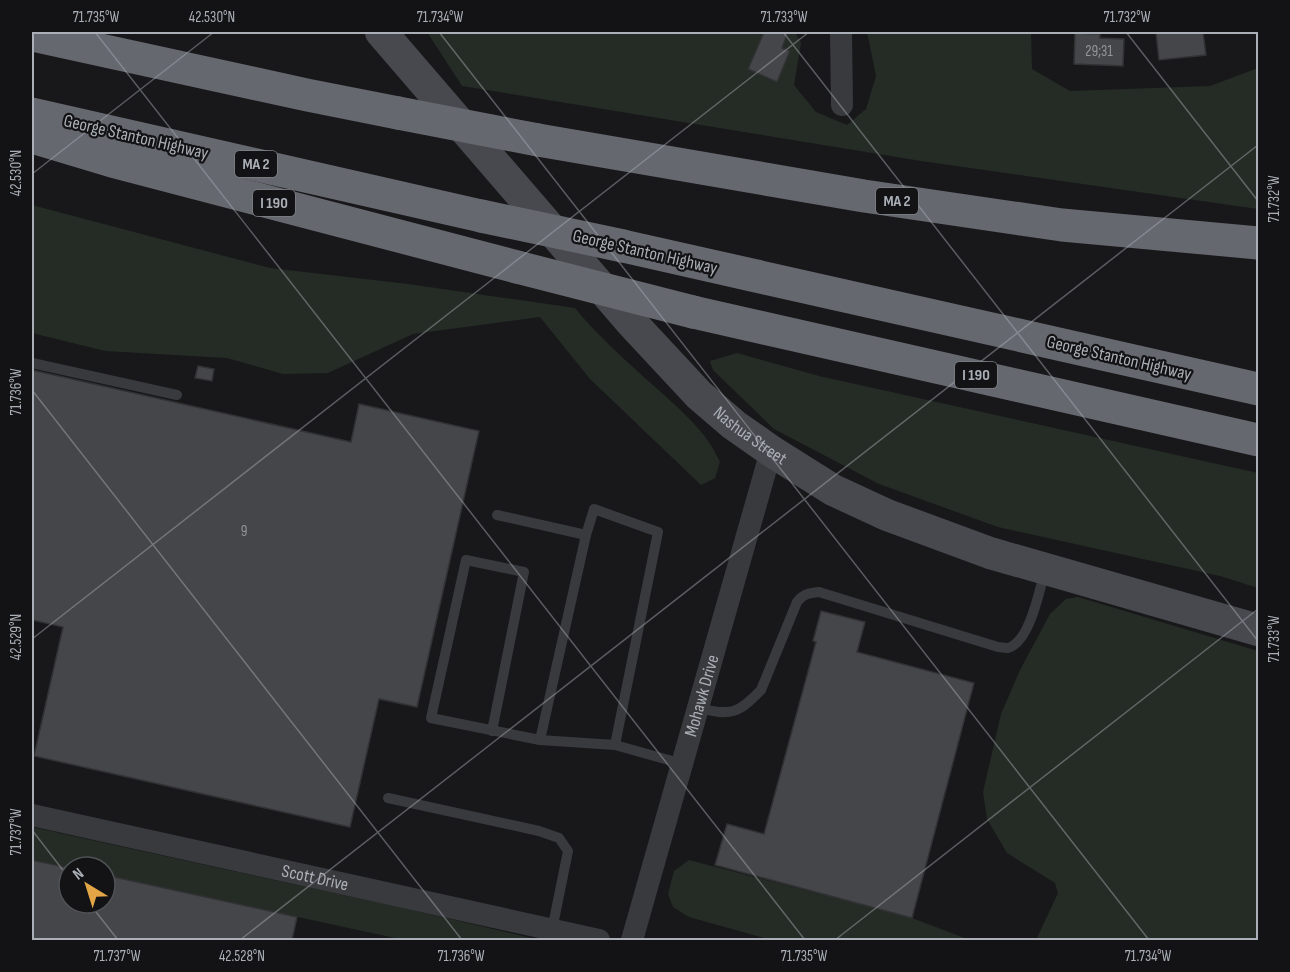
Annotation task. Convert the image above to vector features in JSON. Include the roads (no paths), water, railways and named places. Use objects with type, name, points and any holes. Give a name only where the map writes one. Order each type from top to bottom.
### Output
[{"type":"highway","name":"MA 2","points":[[32,35],[398,113],[538,140],[864,196],[1062,225],[1258,243]]},
{"type":"highway","name":"George Stanton Highway","points":[[32,114],[1258,390]]},
{"type":"highway","name":"I 190","points":[[32,137],[112,161],[693,312],[1258,440]]},
{"type":"highway","points":[[1062,225],[1258,261]]},
{"type":"main road","name":"Nashua Street","points":[[381,32],[631,322],[699,395],[771,451],[833,490],[887,515],[990,553],[1258,630]]},
{"type":"street","points":[[841,32],[842,105]]},
{"type":"street","name":"Mohawk Drive","points":[[632,940],[771,451]]},
{"type":"street","name":"Scott Drive","points":[[32,815],[598,940]]},
{"type":"lane","points":[[32,363],[177,395]]},
{"type":"lane","points":[[540,740],[586,535],[594,509],[658,532],[615,745]]},
{"type":"lane","points":[[497,515],[586,535]]},
{"type":"lane","points":[[492,731],[524,572],[466,560],[431,718],[492,731],[540,740],[615,745],[683,764]]},
{"type":"lane","points":[[699,708],[721,714],[739,709],[761,690],[797,602],[801,597],[810,593],[819,592],[998,647],[1008,648],[1026,633],[1046,569]]},
{"type":"lane","points":[[388,798],[539,831],[559,838],[568,851],[552,930]]}]
